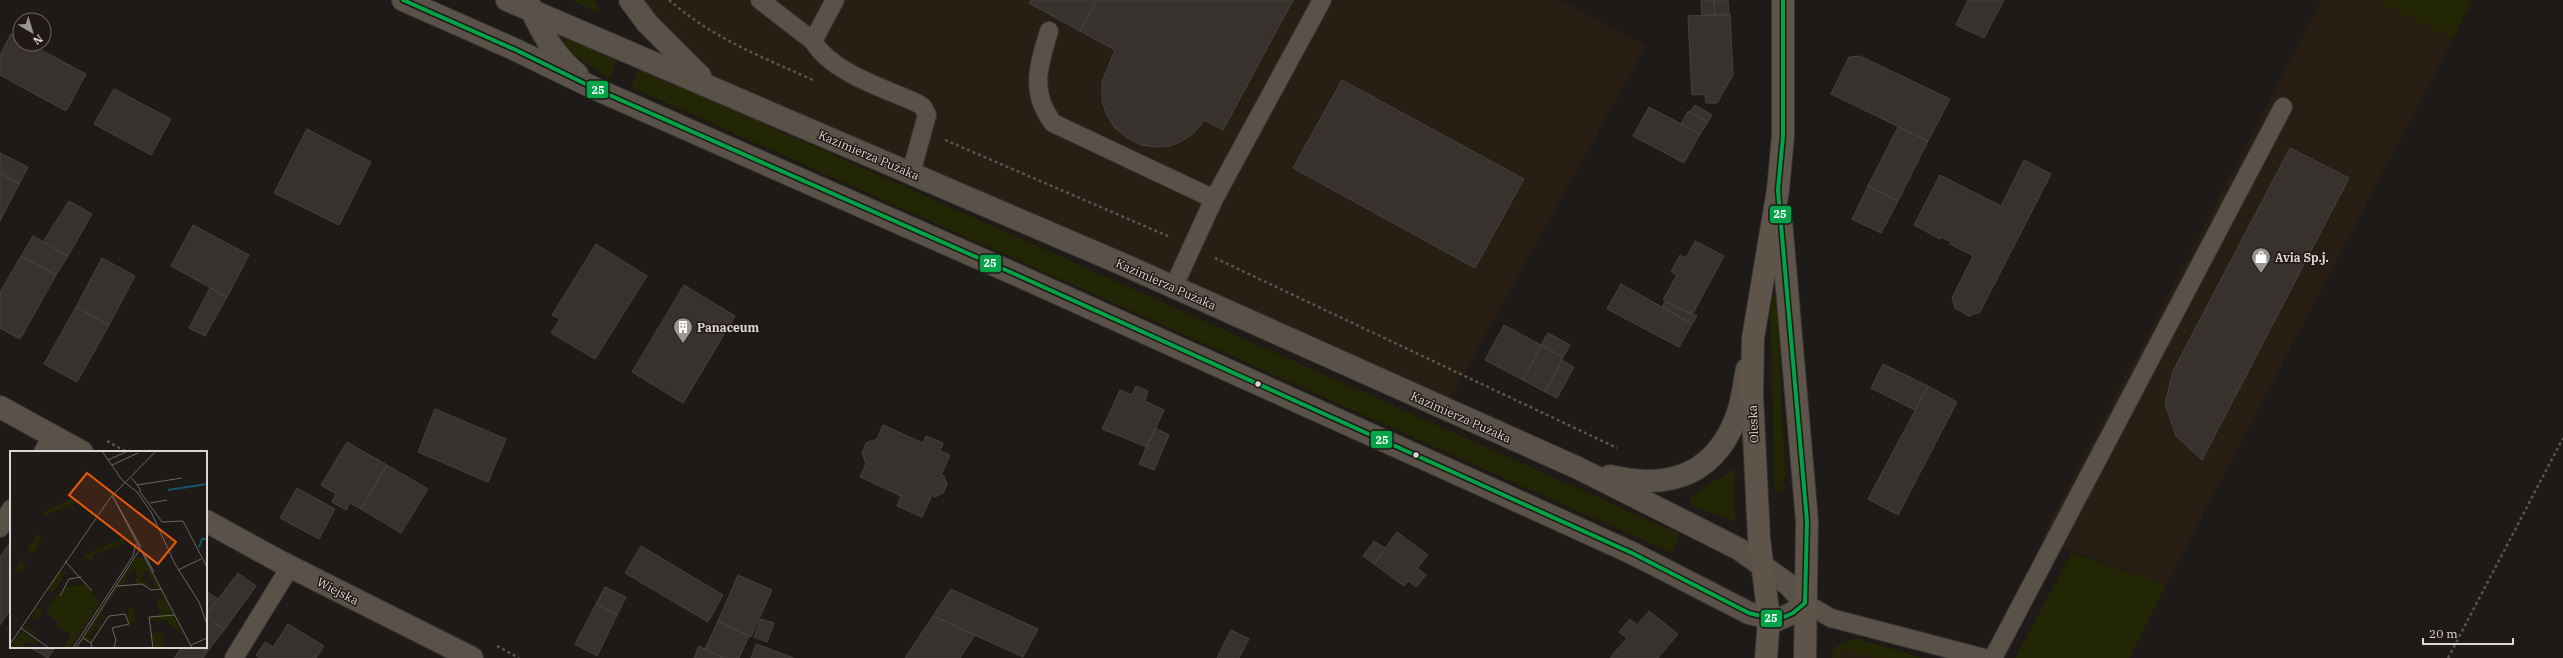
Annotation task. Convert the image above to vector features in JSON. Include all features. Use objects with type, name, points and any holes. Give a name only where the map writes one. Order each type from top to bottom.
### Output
[{"type":"main road","name":"Oleska","points":[[1766,658],[1769,619],[1762,564],[1752,394],[1752,338],[1778,190],[1783,136],[1783,0]]},
{"type":"main road","name":"Oleska","points":[[1778,190],[1807,521],[1805,658]]},
{"type":"street","points":[[404,0],[516,50],[598,90],[1632,553],[1749,613],[1777,620],[1793,613],[1805,603]]},
{"type":"street","name":"Kazimierza Pużaka","points":[[507,0],[530,5],[709,86],[1173,288],[1578,468],[1739,549],[1762,564],[1789,586],[1805,603]]},
{"type":"street","points":[[630,0],[647,23],[709,86]]},
{"type":"street","points":[[530,5],[539,28],[554,51],[569,68],[598,90]]},
{"type":"street","points":[[1578,468],[1629,481],[1657,482],[1683,478],[1702,467],[1716,454],[1730,431],[1739,408],[1752,338]]},
{"type":"street","points":[[0,407],[48,444],[78,451]]},
{"type":"street","name":"Wiejska","points":[[207,522],[290,567],[472,658]]},
{"type":"lane","points":[[760,0],[813,41],[819,51],[838,67],[923,107],[927,115],[911,173]]},
{"type":"lane","points":[[813,41],[835,0]]},
{"type":"lane","points":[[1173,288],[1214,199],[1322,0]]},
{"type":"lane","points":[[1049,30],[1040,64],[1038,85],[1039,100],[1053,123],[1214,199]]},
{"type":"lane","points":[[1993,658],[2283,106]]},
{"type":"lane","points":[[0,528],[10,511]]},
{"type":"lane","points":[[234,658],[290,567]]},
{"type":"lane","points":[[1805,603],[1831,618],[1984,658]]},
{"type":"path","points":[[669,0],[692,20],[714,34],[814,81]]},
{"type":"path","points":[[923,130],[1123,214],[1624,450]]},
{"type":"path","points":[[2448,658],[2563,438]]},
{"type":"shaded area","points":[[630,0],[1561,0],[1646,46],[1444,409],[709,86]]},
{"type":"shaded area","points":[[2322,0],[2376,0],[2453,39],[2166,585],[2041,539]]},
{"type":"shaded area","points":[[1841,647],[1875,658],[1840,658]]},
{"type":"green space","points":[[571,0],[594,0],[600,10],[597,12]]},
{"type":"green space","points":[[2376,0],[2473,0],[2453,39]]},
{"type":"green space","points":[[566,36],[618,57],[610,78],[570,52],[564,44]]},
{"type":"green space","points":[[640,68],[1680,534],[1672,553],[631,87]]},
{"type":"green space","points":[[1772,296],[1776,296],[1777,302],[1785,473],[1782,492],[1775,492],[1770,305]]},
{"type":"green space","points":[[1735,468],[1735,522],[1691,505],[1690,497]]},
{"type":"green space","points":[[2072,552],[2166,585],[2129,658],[2015,658]]},
{"type":"green space","points":[[1858,639],[1922,658],[1875,658],[1841,648],[1840,658],[1831,658],[1834,649],[1837,646],[1849,640]]},
{"type":"building","points":[[1031,0],[1097,0],[1080,31],[1029,3]]},
{"type":"building","points":[[1097,0],[1293,0],[1223,130],[1204,120],[1194,133],[1182,141],[1170,146],[1155,147],[1141,145],[1127,138],[1114,127],[1106,113],[1102,100],[1102,82],[1115,50],[1080,31]]},
{"type":"building","points":[[1701,0],[1714,0],[1715,15],[1702,16]]},
{"type":"building","points":[[1714,0],[1728,0],[1729,15],[1715,15]]},
{"type":"building","points":[[1968,0],[2004,0],[1984,38],[1956,25]]},
{"type":"building","points":[[1730,14],[1733,75],[1717,103],[1706,103],[1705,94],[1692,95],[1688,16]]},
{"type":"building","points":[[11,34],[12,52],[45,52],[86,74],[66,111],[0,75],[0,55]]},
{"type":"building","points":[[1860,56],[1950,99],[1928,141],[1831,94],[1849,57]]},
{"type":"building","points":[[1342,80],[1524,179],[1475,268],[1293,168]]},
{"type":"building","points":[[114,89],[171,119],[151,155],[94,124]]},
{"type":"building","points":[[1695,105],[1712,115],[1708,122],[1690,112]]},
{"type":"building","points":[[1649,107],[1700,134],[1684,163],[1633,136]]},
{"type":"building","points":[[1688,111],[1708,122],[1700,134],[1681,124]]},
{"type":"building","points":[[1898,127],[1928,141],[1898,201],[1868,186]]},
{"type":"building","points":[[307,129],[371,162],[339,225],[274,193]]},
{"type":"building","name":"Avia Sp.j.","points":[[2290,148],[2349,178],[2202,460],[2176,436],[2165,404],[2173,371]]},
{"type":"building","points":[[0,153],[28,167],[19,184],[0,173]]},
{"type":"building","points":[[2024,160],[2051,174],[1980,312],[1969,316],[1955,308],[1952,298],[1973,256],[1950,244],[1951,242],[1941,237],[1940,239],[1914,225],[1940,175],[2001,206]]},
{"type":"building","points":[[0,173],[19,184],[0,221]]},
{"type":"building","points":[[1868,186],[1898,201],[1881,233],[1852,219]]},
{"type":"building","points":[[69,201],[92,214],[68,256],[43,242]]},
{"type":"building","points":[[193,225],[249,255],[227,297],[171,266]]},
{"type":"building","points":[[33,236],[68,256],[56,275],[21,256]]},
{"type":"building","points":[[1695,241],[1724,256],[1692,315],[1663,300],[1677,275],[1671,272],[1680,255],[1686,258]]},
{"type":"building","points":[[596,244],[647,276],[595,359],[551,333],[560,319],[552,315]]},
{"type":"building","points":[[21,256],[56,275],[20,339],[0,328],[0,292]]},
{"type":"building","points":[[102,258],[135,276],[109,325],[76,307]]},
{"type":"building","points":[[1621,284],[1692,324],[1679,347],[1607,309]]},
{"type":"building","name":"Panaceum","points":[[684,285],[735,316],[683,403],[632,372]]},
{"type":"building","points":[[210,288],[227,297],[205,336],[189,328]]},
{"type":"building","points":[[1665,302],[1697,316],[1692,324],[1662,307]]},
{"type":"building","points":[[76,307],[109,325],[77,382],[44,364]]},
{"type":"building","points":[[1504,325],[1541,345],[1523,380],[1485,360]]},
{"type":"building","points":[[1548,333],[1570,345],[1563,357],[1541,345]]},
{"type":"building","points":[[1541,345],[1563,357],[1545,392],[1523,380]]},
{"type":"building","points":[[1562,360],[1574,367],[1557,398],[1545,392]]},
{"type":"building","points":[[1883,364],[1928,386],[1915,410],[1871,388]]},
{"type":"building","points":[[1136,386],[1148,391],[1145,401],[1164,410],[1147,447],[1102,429],[1120,390],[1132,395]]},
{"type":"building","points":[[1928,386],[1957,402],[1898,515],[1868,499]]},
{"type":"building","points":[[435,409],[506,439],[488,482],[418,452]]},
{"type":"building","points":[[883,425],[923,443],[926,436],[943,443],[940,451],[950,455],[941,475],[944,476],[947,485],[943,493],[935,497],[932,495],[922,517],[897,506],[901,496],[860,477],[866,464],[862,453],[866,443],[877,439]]},
{"type":"building","points":[[1155,428],[1169,435],[1154,470],[1139,464]]},
{"type":"building","points":[[347,442],[387,465],[361,509],[350,503],[346,510],[332,502],[336,494],[321,485]]},
{"type":"building","points":[[387,465],[428,489],[401,533],[361,509]]},
{"type":"building","points":[[297,488],[335,509],[319,539],[280,518]]},
{"type":"building","points":[[1397,532],[1428,555],[1417,568],[1426,575],[1416,587],[1408,581],[1404,586],[1374,564]]},
{"type":"building","points":[[1374,541],[1385,548],[1374,564],[1363,556]]},
{"type":"building","points":[[10,542],[10,610],[0,625],[0,557]]},
{"type":"building","points":[[641,546],[723,595],[708,622],[625,573]]},
{"type":"building","points":[[238,573],[256,586],[224,630],[207,616],[207,614]]},
{"type":"building","points":[[738,575],[772,590],[751,637],[718,621]]},
{"type":"building","points":[[605,587],[626,597],[617,615],[596,604]]},
{"type":"building","points":[[951,589],[1038,629],[1023,657],[933,616]]},
{"type":"building","points":[[207,592],[218,599],[207,614]]},
{"type":"building","points":[[596,604],[617,615],[597,656],[575,644]]},
{"type":"building","points":[[1649,611],[1678,634],[1658,658],[1610,658],[1627,638],[1619,632],[1630,619],[1637,625]]},
{"type":"building","points":[[933,616],[975,635],[960,658],[905,658]]},
{"type":"building","points":[[207,618],[224,630],[207,652],[202,648],[207,648]]},
{"type":"building","points":[[761,619],[774,623],[767,642],[754,637]]},
{"type":"building","points":[[718,621],[749,636],[739,658],[724,658],[705,649]]},
{"type":"building","points":[[288,624],[324,646],[316,658],[260,658],[256,655],[265,642],[273,647]]},
{"type":"building","points":[[1231,630],[1249,639],[1239,658],[1217,658]]},
{"type":"building","points":[[756,644],[794,658],[751,658]]},
{"type":"building","points":[[699,646],[705,649],[724,658],[694,658]]},
{"type":"building","points":[[31,648],[54,648],[48,658]]},
{"type":"building","points":[[181,648],[202,648],[207,652],[203,658],[174,658]]},
{"type":"transit line","name":"25","points":[[403,0],[516,50],[598,90],[1017,275],[1632,553],[1749,613],[1777,620],[1793,613],[1805,603],[1807,521],[1778,190],[1783,136],[1783,0]]},
{"type":"place","name":"Avia Sp.j.","points":[[2261,274]]},
{"type":"place","name":"Panaceum","points":[[683,344]]}]
